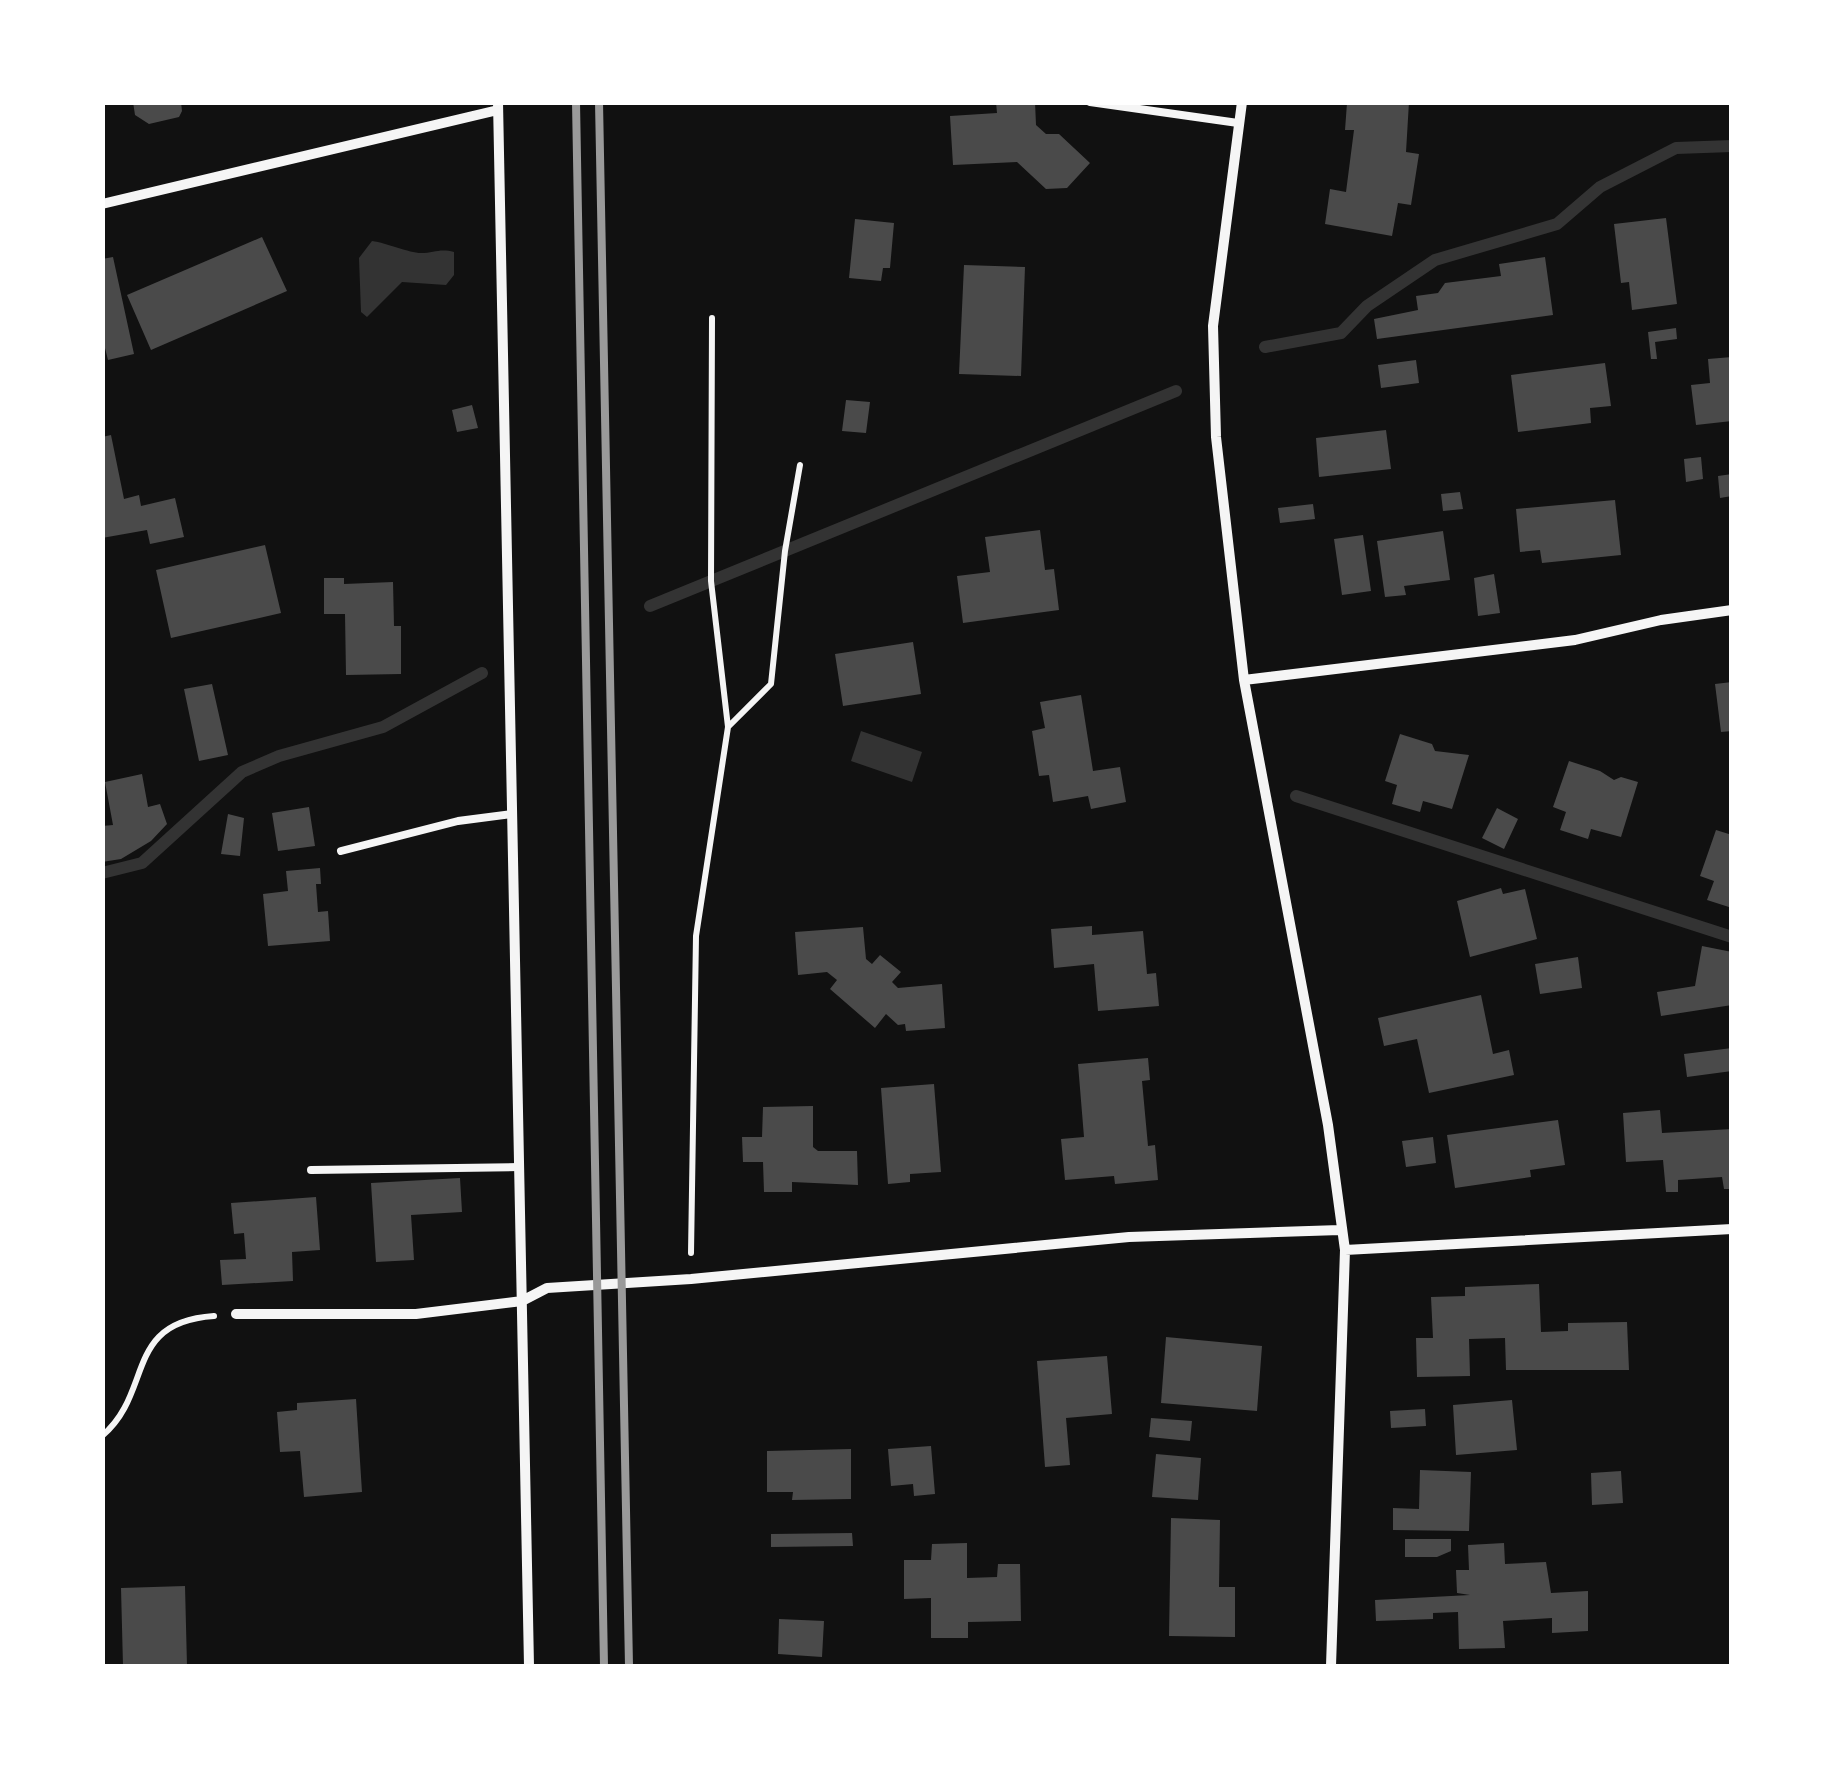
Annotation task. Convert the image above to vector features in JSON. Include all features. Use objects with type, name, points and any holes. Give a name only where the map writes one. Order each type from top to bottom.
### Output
[{"type":"street","points":[[1242,102],[1213,326],[1216,437],[1244,680],[1328,1124],[1345,1250],[1331,1666]]},
{"type":"street","points":[[102,204],[498,106],[529,1666]]},
{"type":"street","points":[[1244,680],[1574,640],[1661,620],[1732,610]]},
{"type":"street","points":[[236,1314],[416,1314],[522,1301],[547,1288],[691,1279],[1130,1237],[1340,1230]]},
{"type":"street","points":[[1345,1250],[1732,1230]]},
{"type":"lane","points":[[1090,102],[1238,123]]},
{"type":"lane","points":[[340,851],[458,821],[512,814]]},
{"type":"lane","points":[[311,1170],[519,1167]]},
{"type":"path","points":[[691,1279],[696,936],[728,727],[711,581],[712,318]]},
{"type":"path","points":[[728,727],[771,684],[785,551],[800,465]]},
{"type":"path","points":[[102,1436],[119,1421],[129,1402],[137,1368],[156,1336],[192,1317],[236,1314]]},
{"type":"shaded area","points":[[372,241],[416,253],[454,252],[454,275],[446,285],[402,282],[367,317],[361,312],[359,258]]},
{"type":"shaded area","points":[[861,731],[922,752],[912,782],[851,761]]},
{"type":"building","points":[[133,102],[181,102],[182,111],[179,117],[149,124],[135,115]]},
{"type":"building","points":[[996,102],[1035,102],[1036,125],[1046,134],[1059,134],[1090,163],[1067,188],[1046,189],[1017,162],[953,165],[950,116],[997,113]]},
{"type":"building","points":[[1409,102],[1406,152],[1419,154],[1411,205],[1398,203],[1392,236],[1325,224],[1330,189],[1346,192],[1354,130],[1345,130],[1347,103]]},
{"type":"building","points":[[1666,218],[1677,304],[1632,310],[1629,282],[1621,283],[1614,224]]},
{"type":"building","points":[[855,219],[894,223],[890,268],[883,268],[881,281],[849,278]]},
{"type":"building","points":[[262,237],[287,291],[151,350],[127,295]]},
{"type":"building","points":[[113,257],[134,354],[108,360],[102,336],[102,259]]},
{"type":"building","points":[[1545,257],[1553,315],[1377,339],[1374,319],[1418,310],[1416,296],[1438,293],[1445,283],[1501,276],[1499,264]]},
{"type":"building","points":[[964,265],[1025,267],[1021,376],[959,374]]},
{"type":"building","points":[[1676,328],[1677,339],[1655,342],[1657,359],[1651,359],[1648,332]]},
{"type":"building","points":[[1732,357],[1732,421],[1696,425],[1691,385],[1710,383],[1708,359]]},
{"type":"building","points":[[1416,360],[1419,383],[1381,388],[1378,365]]},
{"type":"building","points":[[1605,363],[1611,406],[1590,408],[1591,423],[1518,432],[1511,375]]},
{"type":"building","points":[[846,400],[870,402],[866,433],[842,431]]},
{"type":"building","points":[[472,405],[478,428],[457,432],[452,410]]},
{"type":"building","points":[[1386,430],[1391,469],[1319,477],[1316,438]]},
{"type":"building","points":[[111,435],[124,499],[139,495],[141,506],[175,498],[184,537],[150,544],[147,530],[102,538],[102,437]]},
{"type":"building","points":[[1701,457],[1703,479],[1686,482],[1684,459]]},
{"type":"building","points":[[1732,474],[1732,496],[1720,498],[1718,476]]},
{"type":"building","points":[[1460,492],[1463,509],[1443,511],[1441,494]]},
{"type":"building","points":[[1615,500],[1621,555],[1542,563],[1540,550],[1520,552],[1516,509]]},
{"type":"building","points":[[1313,504],[1315,519],[1280,523],[1278,508]]},
{"type":"building","points":[[1040,530],[1045,570],[1054,569],[1059,610],[963,623],[957,576],[990,572],[985,537]]},
{"type":"building","points":[[1443,531],[1450,580],[1404,586],[1406,595],[1385,597],[1377,541]]},
{"type":"building","points":[[1363,535],[1371,591],[1342,595],[1334,539]]},
{"type":"building","points":[[265,545],[281,613],[171,638],[156,570]]},
{"type":"building","points":[[1494,574],[1500,613],[1478,616],[1474,578]]},
{"type":"building","points":[[324,578],[344,578],[344,584],[393,582],[394,626],[401,626],[401,674],[346,675],[345,614],[324,614]]},
{"type":"building","points":[[913,642],[921,694],[843,706],[835,654]]},
{"type":"building","points":[[1732,682],[1732,731],[1721,732],[1715,684]]},
{"type":"building","points":[[212,684],[228,755],[199,761],[184,689]]},
{"type":"building","points":[[1081,695],[1093,771],[1120,767],[1126,802],[1091,809],[1088,796],[1053,802],[1049,775],[1039,776],[1032,731],[1045,728],[1040,702]]},
{"type":"building","points":[[1400,734],[1432,744],[1435,751],[1469,755],[1452,809],[1423,801],[1420,812],[1392,804],[1397,785],[1385,781]]},
{"type":"building","points":[[1569,761],[1614,780],[1621,777],[1638,782],[1621,837],[1591,829],[1588,839],[1560,830],[1566,812],[1553,807]]},
{"type":"building","points":[[142,774],[148,807],[160,804],[167,824],[151,841],[121,859],[102,862],[102,826],[113,825],[105,782]]},
{"type":"building","points":[[309,807],[315,846],[278,851],[272,813]]},
{"type":"building","points":[[1497,808],[1518,819],[1504,849],[1482,838]]},
{"type":"building","points":[[228,814],[244,818],[240,856],[221,854]]},
{"type":"building","points":[[1716,830],[1732,835],[1732,908],[1707,900],[1714,881],[1700,876]]},
{"type":"building","points":[[320,868],[321,884],[316,884],[318,912],[328,911],[330,941],[268,946],[263,894],[288,891],[286,871]]},
{"type":"building","points":[[1501,888],[1503,894],[1525,889],[1537,939],[1470,957],[1457,901]]},
{"type":"building","points":[[1092,926],[1092,935],[1143,931],[1147,974],[1156,973],[1159,1006],[1098,1011],[1094,964],[1054,968],[1051,929]]},
{"type":"building","points":[[863,927],[866,959],[872,964],[880,955],[901,972],[892,982],[898,988],[942,984],[945,1028],[906,1031],[905,1024],[898,1025],[886,1014],[875,1028],[830,989],[837,980],[827,972],[798,975],[795,932]]},
{"type":"building","points":[[1702,946],[1732,952],[1732,1005],[1661,1016],[1657,992],[1695,986]]},
{"type":"building","points":[[1578,957],[1582,988],[1540,994],[1535,964]]},
{"type":"building","points":[[1481,995],[1493,1054],[1509,1050],[1514,1075],[1429,1093],[1417,1039],[1384,1046],[1378,1018]]},
{"type":"building","points":[[1732,1048],[1732,1071],[1687,1077],[1684,1054]]},
{"type":"building","points":[[1148,1058],[1150,1080],[1142,1081],[1148,1146],[1155,1145],[1158,1180],[1115,1184],[1114,1176],[1065,1180],[1061,1139],[1084,1137],[1078,1064]]},
{"type":"building","points":[[934,1084],[941,1172],[910,1174],[910,1182],[888,1184],[881,1088]]},
{"type":"building","points":[[813,1106],[813,1147],[818,1151],[857,1151],[858,1185],[792,1182],[792,1192],[764,1192],[763,1162],[743,1162],[742,1137],[762,1137],[763,1107]]},
{"type":"building","points":[[1660,1110],[1662,1133],[1732,1129],[1732,1189],[1724,1189],[1722,1177],[1678,1180],[1678,1192],[1666,1192],[1663,1160],[1626,1162],[1623,1113]]},
{"type":"building","points":[[1558,1120],[1565,1165],[1530,1170],[1531,1177],[1455,1188],[1447,1135]]},
{"type":"building","points":[[1433,1137],[1436,1163],[1406,1167],[1402,1141]]},
{"type":"building","points":[[460,1178],[462,1212],[411,1215],[414,1260],[376,1262],[371,1183]]},
{"type":"building","points":[[316,1197],[320,1250],[292,1252],[293,1281],[222,1285],[220,1260],[246,1259],[244,1233],[234,1234],[231,1203]]},
{"type":"building","points":[[1539,1284],[1541,1332],[1568,1331],[1568,1323],[1627,1322],[1629,1370],[1506,1370],[1505,1338],[1469,1339],[1470,1376],[1417,1377],[1416,1338],[1433,1338],[1431,1297],[1465,1296],[1465,1287]]},
{"type":"building","points":[[1166,1337],[1262,1346],[1257,1411],[1161,1403]]},
{"type":"building","points":[[1107,1356],[1112,1414],[1066,1418],[1070,1465],[1045,1467],[1037,1361]]},
{"type":"building","points":[[356,1399],[362,1492],[304,1497],[300,1451],[280,1452],[277,1412],[297,1410],[297,1403]]},
{"type":"building","points":[[1512,1400],[1517,1450],[1456,1455],[1453,1405]]},
{"type":"building","points":[[1425,1409],[1426,1426],[1391,1428],[1390,1411]]},
{"type":"building","points":[[1151,1418],[1192,1421],[1190,1441],[1149,1437]]},
{"type":"building","points":[[931,1446],[935,1494],[914,1496],[913,1484],[891,1486],[888,1449]]},
{"type":"building","points":[[851,1449],[851,1499],[792,1500],[793,1492],[767,1492],[767,1451]]},
{"type":"building","points":[[1156,1454],[1201,1458],[1198,1500],[1152,1497]]},
{"type":"building","points":[[1420,1470],[1471,1472],[1469,1531],[1393,1530],[1393,1508],[1419,1509]]},
{"type":"building","points":[[1621,1471],[1623,1503],[1592,1505],[1591,1473]]},
{"type":"building","points":[[1171,1518],[1220,1520],[1219,1587],[1235,1587],[1235,1637],[1169,1636]]},
{"type":"building","points":[[852,1533],[853,1546],[771,1547],[771,1534]]},
{"type":"building","points":[[1405,1539],[1451,1539],[1451,1551],[1437,1557],[1405,1557]]},
{"type":"building","points":[[967,1543],[967,1578],[997,1577],[998,1564],[1020,1564],[1021,1621],[968,1622],[968,1638],[931,1638],[931,1598],[904,1599],[904,1560],[931,1560],[932,1544]]},
{"type":"building","points":[[1504,1543],[1505,1564],[1546,1562],[1551,1593],[1588,1591],[1588,1631],[1552,1633],[1552,1618],[1503,1621],[1505,1648],[1459,1649],[1458,1612],[1433,1613],[1433,1619],[1376,1621],[1375,1600],[1470,1595],[1457,1593],[1456,1570],[1469,1570],[1468,1545]]},
{"type":"building","points":[[185,1586],[187,1666],[123,1666],[121,1588]]},
{"type":"building","points":[[779,1619],[824,1621],[822,1657],[778,1654]]},
{"type":"waterway","points":[[1265,347],[1341,333],[1367,306],[1435,260],[1557,224],[1600,187],[1676,148],[1732,146]]},
{"type":"waterway","points":[[650,606],[1176,391]]},
{"type":"waterway","points":[[102,873],[142,863],[242,772],[279,756],[383,727],[482,673]]},
{"type":"waterway","points":[[1296,796],[1732,937]]},
{"type":"railway","points":[[576,102],[604,1666]]},
{"type":"railway","points":[[599,102],[629,1666]]}]
